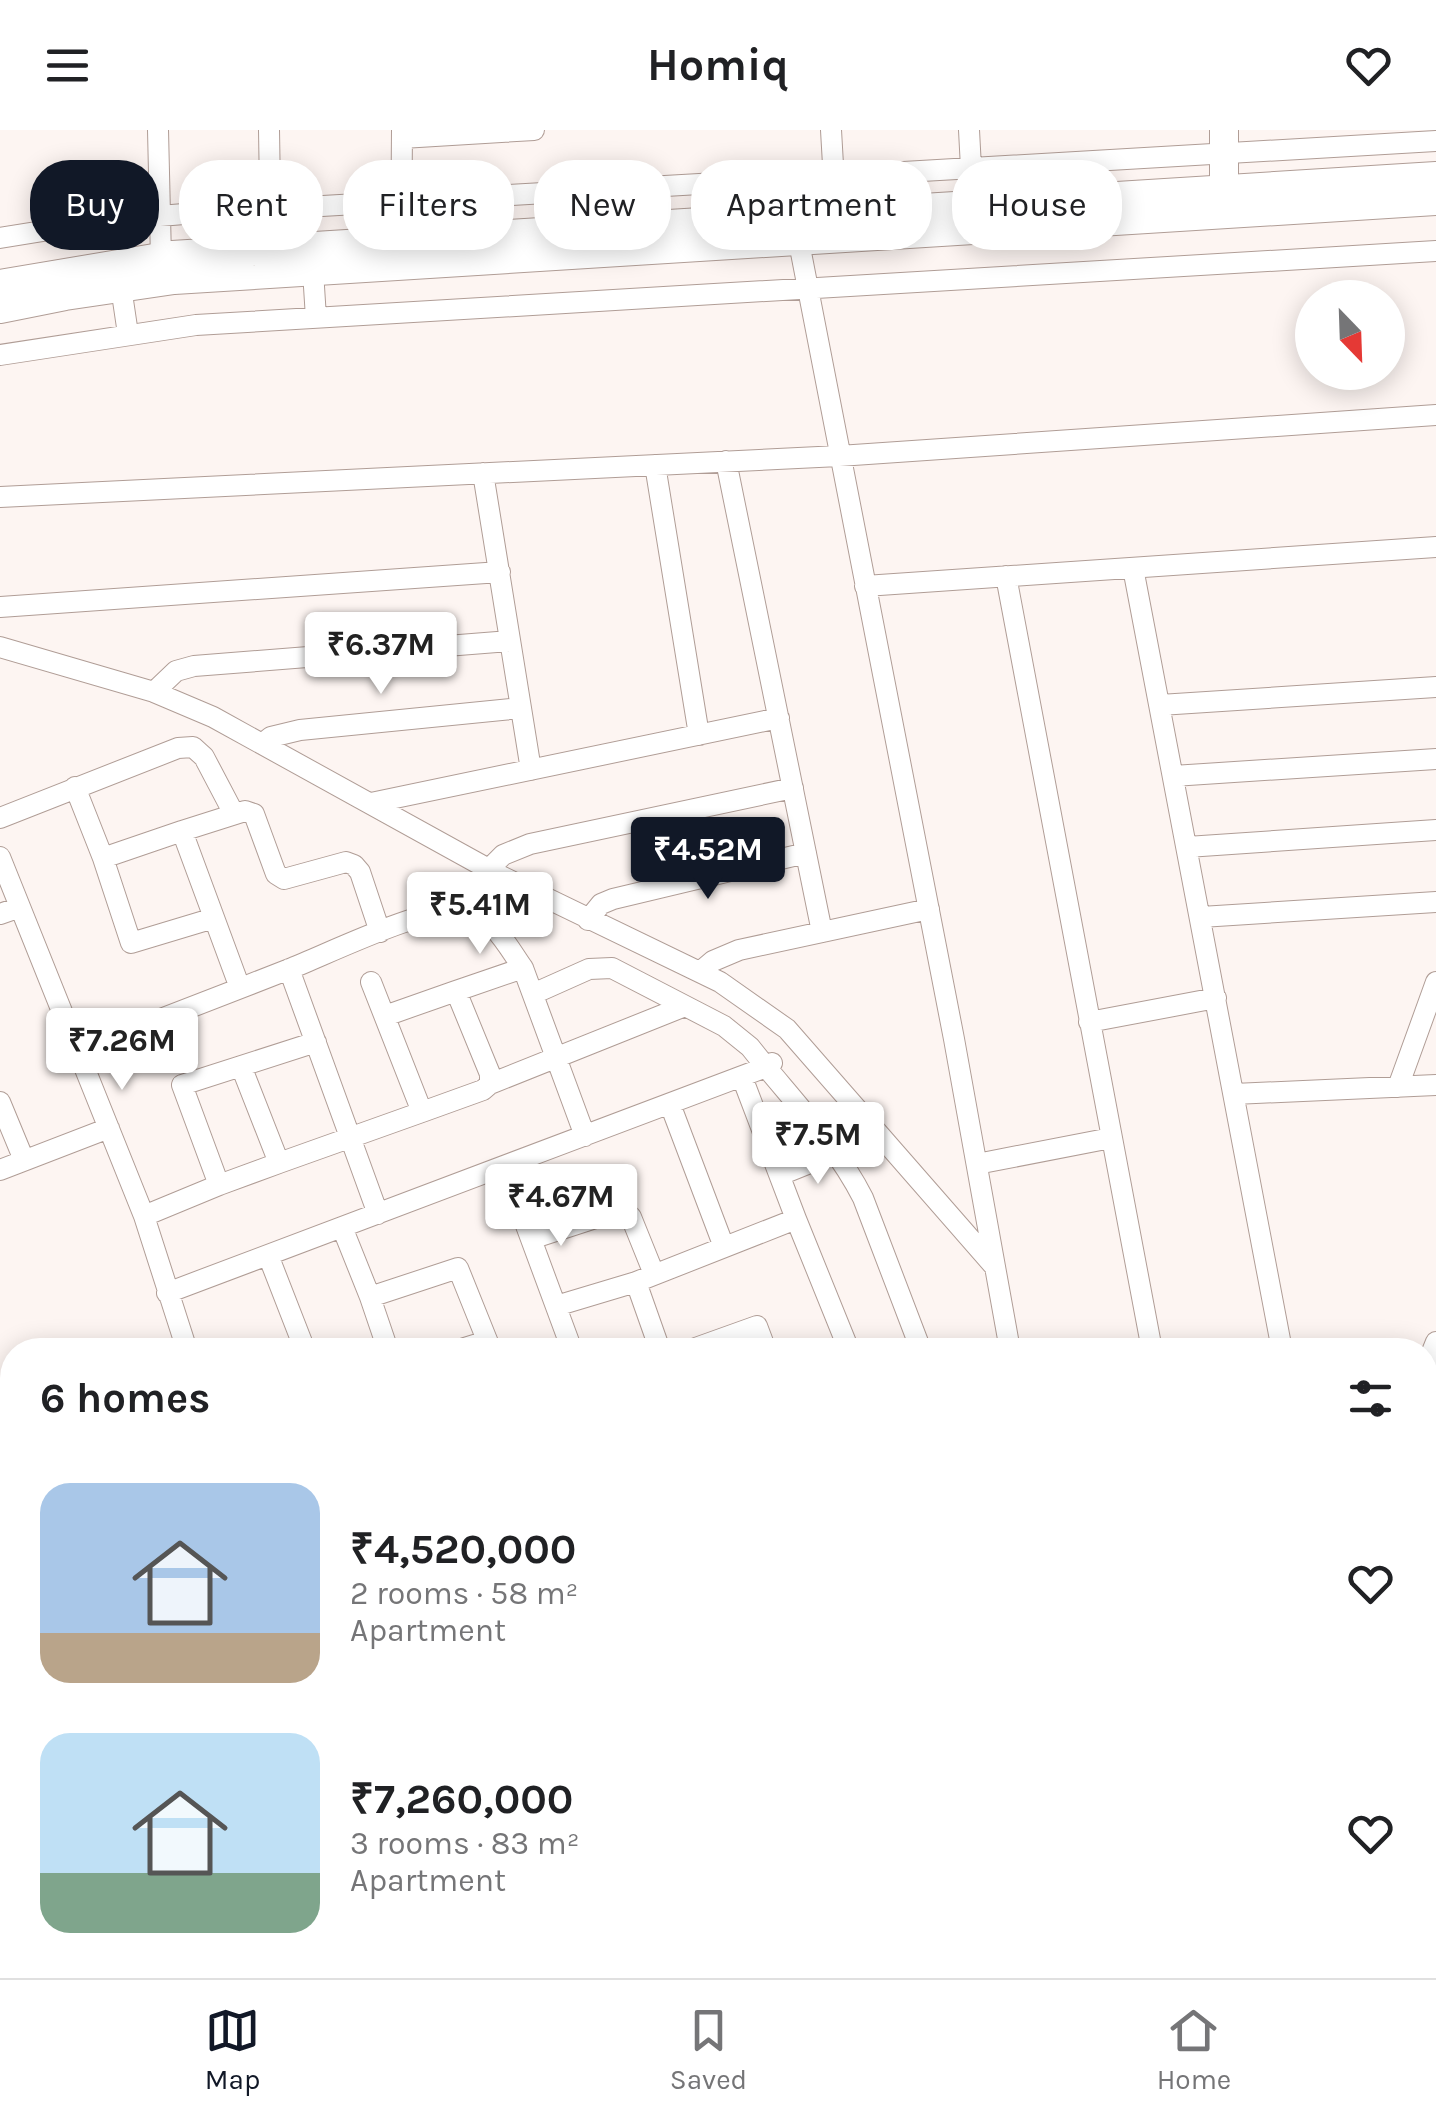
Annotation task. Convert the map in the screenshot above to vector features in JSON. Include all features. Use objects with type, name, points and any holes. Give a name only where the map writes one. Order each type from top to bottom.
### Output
[{"type":"main road","points":[[1122,197],[1436,177]]},
{"type":"main road","points":[[932,226],[1436,200]]},
{"type":"main road","points":[[0,285],[162,258],[270,251],[400,255],[691,237]]},
{"type":"main road","points":[[0,308],[174,279],[313,271],[400,255]]},
{"type":"street","points":[[158,130],[162,258]]},
{"type":"street","points":[[268,130],[268,160]]},
{"type":"street","points":[[402,160],[402,134],[534,130]]},
{"type":"street","points":[[831,130],[833,160]]},
{"type":"street","points":[[969,130],[971,160]]},
{"type":"street","points":[[1046,160],[1224,141],[1436,142]]},
{"type":"street","points":[[1224,141],[1224,190]]},
{"type":"street","points":[[514,195],[691,184]]},
{"type":"street","points":[[0,238],[112,220],[179,215]]},
{"type":"street","points":[[400,250],[400,255]]},
{"type":"street","points":[[799,250],[929,909],[1008,1338]]},
{"type":"street","points":[[0,354],[196,325],[1436,251]]},
{"type":"street","points":[[313,271],[316,318]]},
{"type":"street","points":[[122,287],[128,334]]},
{"type":"street","points":[[0,496],[839,456],[1436,415]]},
{"type":"street","points":[[726,461],[822,932]]},
{"type":"street","points":[[656,464],[699,735]]},
{"type":"street","points":[[484,473],[531,770]]},
{"type":"street","points":[[865,586],[1436,547]]},
{"type":"street","points":[[1133,568],[1280,1338]]},
{"type":"street","points":[[0,607],[500,572]]},
{"type":"street","points":[[1006,576],[1150,1338]]},
{"type":"street","points":[[154,692],[176,670],[194,666],[510,641]]},
{"type":"street","points":[[0,647],[154,692],[212,716],[370,804],[490,892],[588,920],[700,972],[756,1005],[802,1044],[995,1267]]},
{"type":"street","points":[[1160,705],[1436,688]]},
{"type":"street","points":[[262,744],[271,737],[300,730],[521,708]]},
{"type":"street","points":[[370,804],[779,718]]},
{"type":"street","points":[[0,818],[178,748],[193,747],[204,757],[234,814]]},
{"type":"street","points":[[1174,776],[1436,759]]},
{"type":"street","points":[[75,787],[131,943],[214,918]]},
{"type":"street","points":[[586,1136],[524,968],[495,929],[490,892],[503,855],[530,844],[793,788]]},
{"type":"street","points":[[103,858],[246,811],[254,814],[276,874],[284,879],[346,862],[354,864],[380,932]]},
{"type":"street","points":[[1187,847],[1436,830]]},
{"type":"street","points":[[182,831],[240,988]]},
{"type":"street","points":[[588,920],[601,904],[613,899],[806,852]]},
{"type":"street","points":[[0,856],[10,910],[78,1052],[109,1128],[144,1216],[183,1338]]},
{"type":"street","points":[[78,1052],[380,932],[446,910],[466,910],[490,892]]},
{"type":"street","points":[[1201,917],[1436,902]]},
{"type":"street","points":[[700,972],[726,955],[929,909]]},
{"type":"street","points":[[385,1016],[524,968]]},
{"type":"street","points":[[533,994],[588,969],[612,968],[738,1035],[773,1063],[837,1152],[863,1198],[916,1338]]},
{"type":"street","points":[[289,969],[378,1214]]},
{"type":"street","points":[[371,982],[422,1112]]},
{"type":"street","points":[[1398,1087],[1436,982]]},
{"type":"street","points":[[456,991],[490,1074],[490,1084]]},
{"type":"street","points":[[1089,1022],[1216,998]]},
{"type":"street","points":[[144,1216],[350,1136],[483,1090],[686,1006]]},
{"type":"street","points":[[219,1185],[182,1085],[316,1042]]},
{"type":"street","points":[[167,1293],[742,1077],[802,1044]]},
{"type":"street","points":[[241,1066],[279,1163]]},
{"type":"street","points":[[742,1077],[844,1338]]},
{"type":"street","points":[[1234,1094],[1436,1086]]},
{"type":"street","points":[[0,1102],[24,1160]]},
{"type":"street","points":[[670,1104],[724,1247]]},
{"type":"street","points":[[0,1170],[109,1128]]},
{"type":"street","points":[[977,1164],[1110,1138]]},
{"type":"street","points":[[780,1175],[837,1152]]},
{"type":"street","points":[[504,1166],[568,1338]]},
{"type":"street","points":[[530,1239],[623,1210],[631,1217],[658,1338]]},
{"type":"street","points":[[556,1306],[645,1278],[796,1218]]},
{"type":"street","points":[[342,1227],[384,1338]]},
{"type":"street","points":[[268,1255],[300,1338]]},
{"type":"street","points":[[370,1298],[458,1268],[486,1338]]},
{"type":"street","points":[[724,1338],[757,1326],[762,1338]]}]
